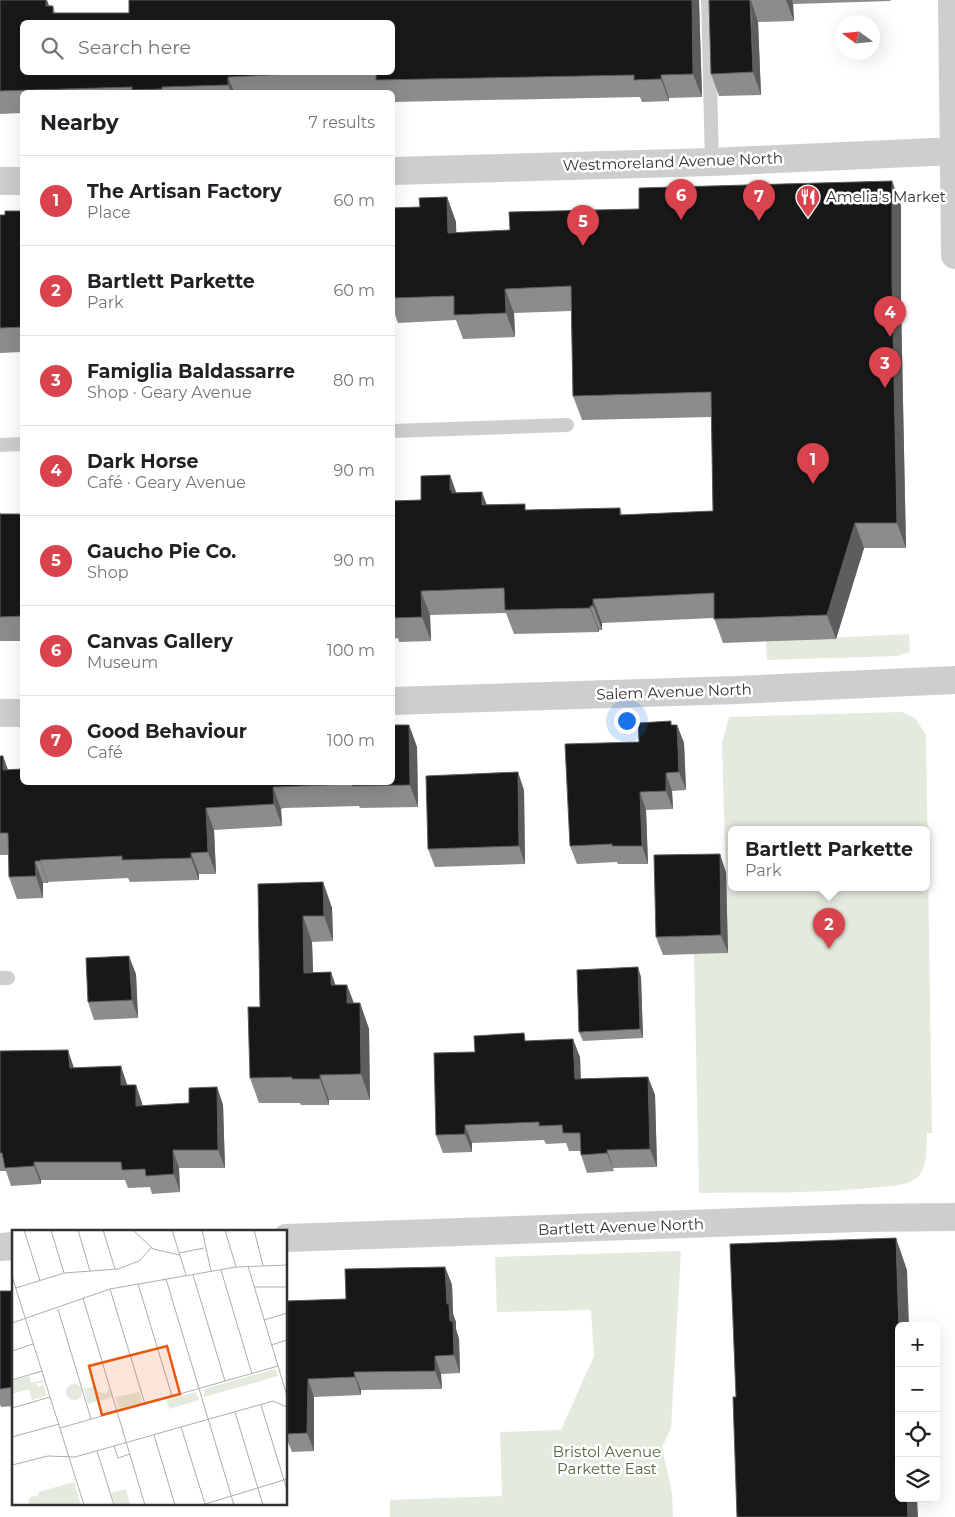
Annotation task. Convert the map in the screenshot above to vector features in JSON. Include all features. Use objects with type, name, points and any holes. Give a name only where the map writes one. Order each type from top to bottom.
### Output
[{"type":"street","points":[[952,0],[955,256]]},
{"type":"street","name":"Westmoreland Avenue North","points":[[395,171],[712,162],[954,151]]},
{"type":"street","points":[[0,181],[20,181]]},
{"type":"street","name":"Salem Avenue North","points":[[395,701],[737,690],[955,680]]},
{"type":"street","points":[[0,714],[20,713]]},
{"type":"street","name":"Bartlett Avenue North","points":[[288,1238],[858,1218],[955,1217]]},
{"type":"lane","points":[[708,0],[712,162]]},
{"type":"lane","points":[[395,431],[567,425]]},
{"type":"lane","points":[[0,445],[20,444]]},
{"type":"green space","points":[[909,634],[910,652],[897,656],[767,660],[766,641]]},
{"type":"green space","points":[[902,712],[915,718],[926,735],[927,826],[728,826],[728,891],[928,891],[932,1133],[927,1133],[924,1167],[917,1177],[908,1183],[895,1186],[834,1191],[699,1193],[694,954],[728,953],[722,743],[729,717]]},
{"type":"green space","name":"Bristol Avenue Parkette East","points":[[681,1251],[671,1428],[662,1447],[672,1493],[673,1517],[390,1517],[390,1500],[502,1496],[500,1432],[561,1430],[594,1356],[591,1310],[497,1312],[495,1257]]},
{"type":"building","points":[[0,0],[46,0],[46,6],[53,6],[53,13],[129,13],[129,0],[692,0],[693,74],[661,75],[661,79],[634,80],[634,75],[376,80],[376,75],[395,75],[395,20],[20,20],[20,75],[270,75],[228,77],[228,85],[162,87],[162,89],[132,90],[132,87],[0,91]]},
{"type":"building","points":[[709,0],[750,0],[753,72],[711,74]]},
{"type":"building","points":[[892,181],[897,523],[855,523],[827,615],[714,619],[714,593],[593,599],[593,606],[590,606],[590,608],[505,610],[504,588],[421,591],[422,617],[395,618],[395,501],[421,500],[421,476],[450,475],[450,490],[452,490],[452,493],[482,492],[482,505],[525,504],[525,510],[620,508],[620,515],[713,511],[711,392],[573,396],[571,286],[505,289],[506,313],[454,315],[454,296],[395,298],[395,208],[420,207],[419,198],[447,197],[448,233],[510,230],[509,212],[639,209],[639,188]]},
{"type":"building","points":[[5,211],[20,211],[20,327],[0,328],[0,215],[5,215]]},
{"type":"building","points":[[0,514],[20,514],[20,616],[0,617]]},
{"type":"building","points":[[671,721],[671,725],[677,725],[679,772],[666,773],[666,791],[640,792],[642,846],[612,846],[612,844],[570,846],[565,744],[639,742],[638,723]]},
{"type":"building","points":[[395,725],[409,725],[410,785],[352,786],[395,785]]},
{"type":"building","points":[[0,756],[3,756],[3,770],[20,769],[20,785],[326,785],[273,787],[274,804],[206,808],[208,852],[191,853],[191,858],[122,860],[122,856],[40,860],[35,861],[36,876],[9,877],[8,833],[0,833]]},
{"type":"building","points":[[518,772],[519,846],[428,849],[426,776]]},
{"type":"building","points":[[720,854],[721,935],[656,937],[654,855]]},
{"type":"building","points":[[323,882],[324,916],[303,916],[304,973],[331,972],[331,985],[347,985],[347,1003],[360,1003],[361,1074],[320,1075],[320,1079],[292,1079],[292,1077],[250,1078],[248,1007],[260,1007],[258,884]]},
{"type":"building","points":[[129,956],[132,1000],[88,1002],[86,958]]},
{"type":"building","points":[[638,967],[640,1029],[579,1032],[577,970]]},
{"type":"building","points":[[524,1033],[525,1041],[573,1039],[575,1079],[648,1077],[650,1149],[607,1150],[607,1153],[581,1155],[580,1133],[563,1133],[562,1125],[539,1126],[539,1122],[465,1125],[465,1134],[436,1135],[434,1053],[475,1052],[474,1036]]},
{"type":"building","points":[[68,1050],[70,1068],[121,1066],[121,1085],[136,1085],[136,1106],[189,1103],[189,1088],[217,1087],[218,1150],[173,1150],[174,1174],[146,1176],[145,1169],[122,1170],[121,1162],[34,1162],[34,1166],[5,1168],[2,1153],[0,1153],[0,1051]]},
{"type":"building","points":[[896,1238],[899,1322],[895,1322],[895,1502],[907,1502],[908,1517],[737,1517],[733,1397],[736,1397],[730,1244]]},
{"type":"building","points":[[445,1267],[447,1304],[449,1304],[450,1321],[453,1321],[454,1355],[435,1356],[435,1371],[354,1372],[355,1377],[308,1379],[307,1433],[288,1434],[288,1301],[346,1299],[345,1269]]},
{"type":"building","points":[[0,1291],[12,1291],[12,1387],[0,1389]]},
{"type":"place","name":"Amelia's Market","points":[[808,218]]},
{"type":"place","name":"Canvas Gallery","points":[[681,220]]},
{"type":"place","name":"Good Behaviour","points":[[759,221]]},
{"type":"place","name":"Gaucho Pie Co.","points":[[583,246]]},
{"type":"place","name":"Dark Horse","points":[[890,337]]},
{"type":"place","name":"Famiglia Baldassarre","points":[[885,388]]},
{"type":"place","name":"The Artisan Factory","points":[[813,484]]},
{"type":"place","name":"Bartlett Parkette","points":[[829,949]]}]
